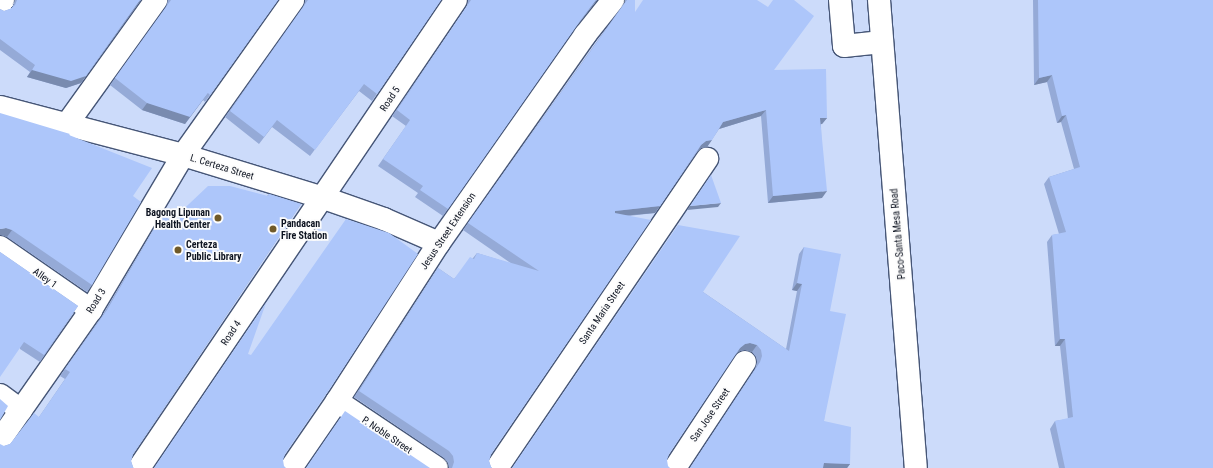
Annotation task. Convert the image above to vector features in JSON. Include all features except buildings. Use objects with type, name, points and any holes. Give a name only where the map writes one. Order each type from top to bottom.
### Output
[{"type":"street","points":[[0,5],[3,0]]},
{"type":"street","points":[[67,124],[156,0]]},
{"type":"street","points":[[183,155],[293,0]]},
{"type":"street","name":"Road 5","points":[[324,198],[456,0]]},
{"type":"street","name":"Jesus Street Extension","points":[[291,468],[337,401],[439,243],[586,35],[613,0]]},
{"type":"street","points":[[840,0],[844,46],[882,42]]},
{"type":"street","name":"Paco-Santa Mesa Road","points":[[879,0],[916,468]]},
{"type":"street","name":"L. Certeza Street","points":[[0,107],[183,155],[324,198],[384,219],[439,243]]},
{"type":"street","name":"Road 3","points":[[0,440],[91,310],[183,155]]},
{"type":"street","name":"Santa Maria Street","points":[[498,468],[707,159]]},
{"type":"street","name":"Road 4","points":[[139,468],[324,198]]},
{"type":"street","name":"Alley 1","points":[[0,247],[91,310]]},
{"type":"street","name":"San Jose Street","points":[[674,468],[745,362]]},
{"type":"street","points":[[0,395],[21,410]]},
{"type":"street","name":"P. Noble Street","points":[[337,401],[437,468]]},
{"type":"place","name":"Bagong Lipunan Health Center","points":[[218,218]]},
{"type":"place","name":"Pandacan Fire Station","points":[[273,229]]},
{"type":"place","name":"Certeza Public Library","points":[[178,250]]}]
